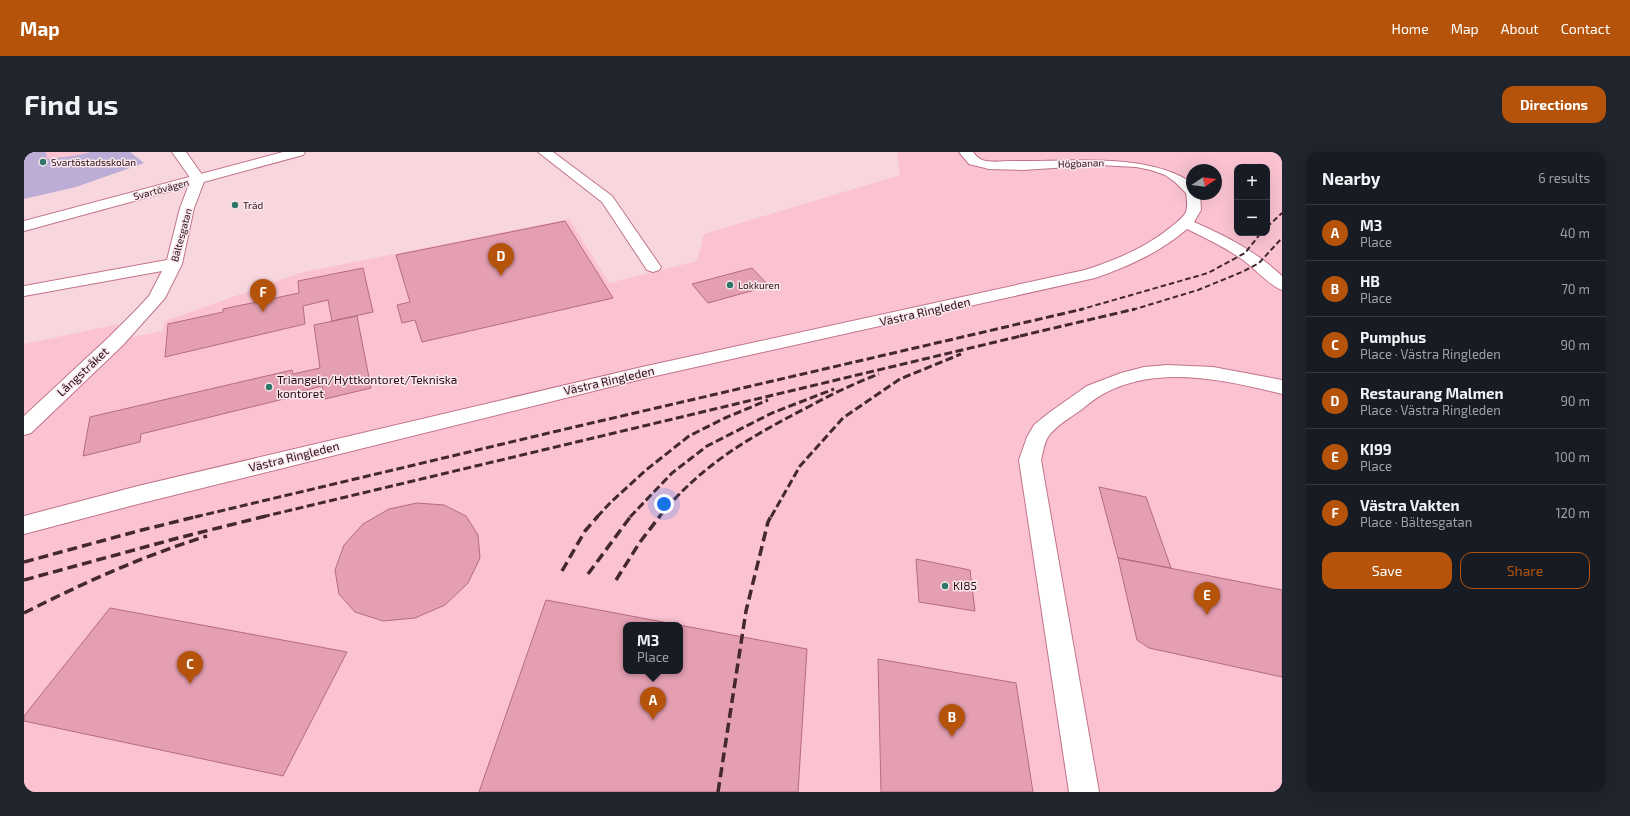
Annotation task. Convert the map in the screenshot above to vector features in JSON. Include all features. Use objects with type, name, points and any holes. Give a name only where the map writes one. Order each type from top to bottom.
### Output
[{"type":"street","points":[[179,152],[198,179]]},
{"type":"street","name":"Svartövägen","points":[[24,226],[298,152]]},
{"type":"street","points":[[545,152],[607,199],[653,267]]},
{"type":"street","name":"Högbanan","points":[[966,152],[974,161],[1019,166],[1115,162],[1145,164],[1155,166],[1171,173],[1186,185]]},
{"type":"street","name":"Bältesgatan","points":[[141,315],[156,298],[174,264],[187,208],[198,179]]},
{"type":"street","points":[[1195,200],[1193,213],[1185,223],[1233,245],[1259,263],[1282,285]]},
{"type":"street","name":"Västra Ringleden","points":[[24,525],[138,495],[634,374],[793,341],[1089,274],[1131,259],[1165,238],[1185,223]]},
{"type":"street","points":[[24,291],[174,264]]},
{"type":"street","name":"Långstråket","points":[[24,428],[141,315]]},
{"type":"street","points":[[1084,792],[1030,460],[1040,433],[1065,411],[1099,388],[1139,375],[1158,372],[1193,370],[1237,376],[1282,387]]},
{"type":"shaded area","name":"Svartöstadsskolan","points":[[24,152],[101,152],[24,171]]},
{"type":"shaded area","points":[[24,152],[46,152],[47,159],[91,152],[130,152],[144,163],[76,187],[24,199]]},
{"type":"shaded area","points":[[897,152],[1282,152],[1282,792],[24,792],[24,344],[119,324],[109,342],[163,331],[165,321],[300,273],[569,219],[609,283],[697,261],[704,234],[900,175]]},
{"type":"building","points":[[565,221],[613,298],[422,342],[415,320],[402,323],[397,305],[410,302],[396,255]]},
{"type":"building","points":[[363,268],[373,312],[332,321],[328,300],[303,306],[305,324],[165,357],[168,324],[223,312],[223,309],[299,293],[298,281]]},
{"type":"building","name":"Lokkuren","points":[[752,268],[769,286],[708,303],[692,284]]},
{"type":"building","name":"Triangeln/Hyttkontoret/Tekniska kontoret","points":[[357,316],[371,388],[325,399],[322,386],[295,393],[296,396],[141,434],[140,442],[83,456],[90,417],[292,370],[293,374],[320,368],[314,325]]},
{"type":"building","points":[[1099,487],[1146,497],[1171,568],[1118,558]]},
{"type":"building","points":[[417,503],[444,505],[466,516],[478,535],[480,558],[468,583],[445,605],[415,618],[383,621],[355,612],[339,594],[335,570],[344,545],[363,524],[389,509]]},
{"type":"building","points":[[1118,558],[1282,590],[1282,677],[1149,648],[1137,640]]},
{"type":"building","name":"KI85","points":[[916,559],[970,570],[975,611],[919,602]]},
{"type":"building","points":[[546,600],[663,622],[623,622],[623,674],[683,674],[683,626],[807,649],[798,792],[479,792]]},
{"type":"building","points":[[110,608],[347,652],[283,776],[24,721],[24,716]]},
{"type":"building","points":[[878,659],[1016,683],[1033,792],[881,792]]},
{"type":"railway","points":[[1270,224],[1282,213]]},
{"type":"railway","points":[[1080,310],[1208,273],[1245,253],[1259,236]]},
{"type":"railway","points":[[1132,310],[1198,290],[1242,272],[1259,263],[1282,238]]},
{"type":"railway","points":[[1020,336],[1135,309]]},
{"type":"railway","points":[[195,517],[1080,310]]},
{"type":"railway","points":[[262,517],[1025,335]]},
{"type":"railway","points":[[771,517],[800,466],[843,418],[900,379],[961,354]]},
{"type":"railway","points":[[659,517],[675,498],[692,482],[728,453],[788,417],[852,385],[879,374]]},
{"type":"railway","points":[[630,517],[672,473],[707,446],[772,413],[834,389]]},
{"type":"railway","points":[[597,517],[646,470],[689,436],[725,418],[768,400]]},
{"type":"railway","points":[[24,562],[199,516]]},
{"type":"railway","points":[[262,517],[266,516]]},
{"type":"railway","points":[[562,571],[585,531],[598,516]]},
{"type":"railway","points":[[588,574],[631,516]]},
{"type":"railway","points":[[616,580],[640,542],[660,516]]},
{"type":"railway","points":[[718,792],[746,611],[768,522],[771,516]]},
{"type":"railway","points":[[24,580],[262,517]]},
{"type":"railway","points":[[24,613],[68,591],[114,571],[160,552],[207,536]]},
{"type":"place","name":"Svartöstadsskolan","points":[[43,162]]},
{"type":"place","name":"Träd","points":[[235,205]]},
{"type":"place","name":"Restaurang Malmen","points":[[501,276]]},
{"type":"place","name":"Lokkuren","points":[[730,285]]},
{"type":"place","name":"Västra Vakten","points":[[263,312]]},
{"type":"place","name":"Triangeln/Hyttkontoret/Tekniska kontoret","points":[[269,387]]},
{"type":"place","name":"KI85","points":[[945,586]]},
{"type":"place","name":"KI99","points":[[1207,615]]},
{"type":"place","name":"Pumphus","points":[[190,684]]},
{"type":"place","name":"M3","points":[[653,720]]},
{"type":"place","name":"HB","points":[[952,737]]}]
